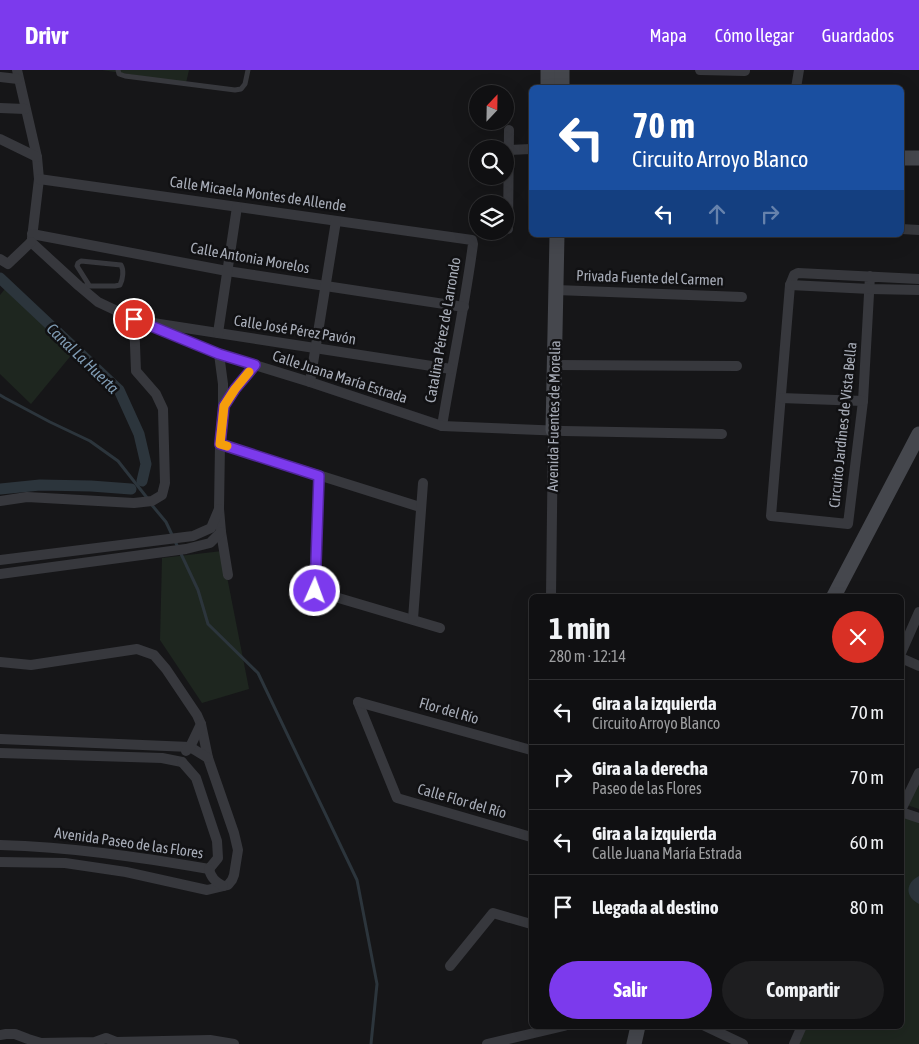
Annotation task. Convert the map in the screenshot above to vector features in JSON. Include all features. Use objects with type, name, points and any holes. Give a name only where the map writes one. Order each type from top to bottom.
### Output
[{"type":"street","points":[[548,70],[548,85]]},
{"type":"street","points":[[562,70],[562,85]]},
{"type":"street","points":[[700,70],[745,71]]},
{"type":"street","points":[[796,85],[799,70]]},
{"type":"street","points":[[0,76],[17,75],[37,157],[40,179],[32,238],[4,262]]},
{"type":"street","points":[[0,108],[25,109]]},
{"type":"street","points":[[509,130],[509,140]]},
{"type":"street","points":[[0,139],[37,157]]},
{"type":"street","points":[[514,150],[529,149]]},
{"type":"street","points":[[904,158],[919,158]]},
{"type":"street","name":"Calle Micaela Montes de Allende","points":[[40,179],[469,240]]},
{"type":"street","points":[[218,333],[237,207]]},
{"type":"street","points":[[310,382],[336,221]]},
{"type":"street","points":[[904,229],[919,230]]},
{"type":"street","name":"Avenida Fuentes de Morelia","points":[[551,594],[557,237]]},
{"type":"street","name":"Calle Antonia Morelos","points":[[32,238],[228,271],[464,307]]},
{"type":"street","name":"Calle Juana María Estrada","points":[[32,238],[84,286],[98,302],[134,319],[219,354],[442,426],[722,434]]},
{"type":"street","name":"Catalina Pérez de Larrondo","points":[[442,426],[451,369],[464,307],[472,240]]},
{"type":"street","points":[[919,278],[798,273],[794,275],[790,285],[919,290]]},
{"type":"street","name":"Circuito Jardines de Vista Bella","points":[[790,285],[770,516],[848,524],[863,401],[870,276]]},
{"type":"street","name":"Privada Fuente del Carmen","points":[[556,290],[742,297]]},
{"type":"street","points":[[0,501],[27,497],[134,503],[147,501],[162,495],[165,483],[162,409],[156,394],[136,371],[134,319]]},
{"type":"street","name":"Calle José Pérez Pavón","points":[[134,319],[451,369]]},
{"type":"street","points":[[0,574],[176,551],[210,543],[216,530],[219,509],[220,444],[224,406],[219,354]]},
{"type":"street","points":[[224,406],[255,365]]},
{"type":"street","points":[[555,365],[738,366]]},
{"type":"street","points":[[781,398],[863,401]]},
{"type":"street","points":[[835,594],[919,434]]},
{"type":"street","points":[[220,444],[420,507]]},
{"type":"street","points":[[319,476],[315,591],[440,628]]},
{"type":"street","points":[[413,620],[422,484]]},
{"type":"street","points":[[0,560],[173,539],[216,530]]},
{"type":"street","points":[[216,530],[228,575]]},
{"type":"street","points":[[173,539],[176,551]]},
{"type":"street","points":[[904,647],[919,612]]},
{"type":"street","points":[[0,662],[31,665],[137,648],[154,655],[166,669],[201,724],[208,758],[234,833],[238,850],[232,880],[223,886],[214,881],[209,869]]},
{"type":"street","points":[[904,659],[919,666]]},
{"type":"street","name":"Flor del Río","points":[[358,702],[529,749]]},
{"type":"street","name":"Calle Flor del Río","points":[[358,702],[397,798],[529,836]]},
{"type":"street","points":[[182,762],[182,755],[190,747],[201,724]]},
{"type":"street","points":[[0,739],[190,747],[208,758]]},
{"type":"street","points":[[0,753],[162,758],[182,762],[191,771],[196,772],[200,770],[208,758]]},
{"type":"street","name":"Avenida Paseo de las Flores","points":[[0,845],[67,848],[209,869],[218,858],[217,841],[196,778],[191,771]]},
{"type":"street","points":[[904,805],[919,773]]},
{"type":"street","points":[[904,812],[919,818]]},
{"type":"street","points":[[218,858],[228,862],[235,869]]},
{"type":"street","name":"Avenida Paseo de las Flores","points":[[0,862],[65,863],[126,872],[206,890],[223,886]]},
{"type":"street","points":[[450,966],[493,914],[529,923]]},
{"type":"street","points":[[488,1044],[551,1029]]},
{"type":"street","points":[[634,1044],[637,1029]]},
{"type":"street","points":[[794,1044],[801,1029]]},
{"type":"street","points":[[726,1030],[743,1044]]},
{"type":"street","points":[[0,1035],[15,1034],[41,1043],[94,1043],[106,1038],[117,1043],[210,1040],[234,1044]]},
{"type":"lane","points":[[118,70],[119,74],[125,76],[235,90],[241,89],[245,84],[248,70]]},
{"type":"lane","points":[[81,261],[121,265],[123,268],[120,285],[84,286],[77,266],[81,261]]},
{"type":"shaded area","points":[[102,70],[189,70],[186,83]]},
{"type":"shaded area","points":[[10,283],[78,347],[31,404],[0,374],[0,295]]},
{"type":"shaded area","points":[[222,551],[249,689],[202,703],[160,640],[162,558]]},
{"type":"shaded area","points":[[919,779],[919,809],[907,805]]},
{"type":"shaded area","points":[[904,816],[919,823],[919,1044],[795,1044],[802,1029],[904,1029]]},
{"type":"shaded area","points":[[919,876],[919,904],[911,898],[908,890],[911,882]]},
{"type":"waterway","name":"Canal La Huerta","points":[[0,278],[119,390],[139,434],[146,464],[142,481]]},
{"type":"waterway","points":[[0,395],[90,441],[118,461],[148,499]]},
{"type":"waterway","name":"Canal La Huerta","points":[[0,489],[40,485],[131,489]]},
{"type":"waterway","points":[[151,504],[166,522],[198,590],[208,624],[258,673],[357,880],[377,984],[371,1044]]},
{"type":"slow traffic","points":[[227,446],[220,444],[224,406],[249,372]]},
{"type":"route","points":[[134,319],[219,354],[255,365],[224,406],[220,444],[319,476],[315,591]]}]
